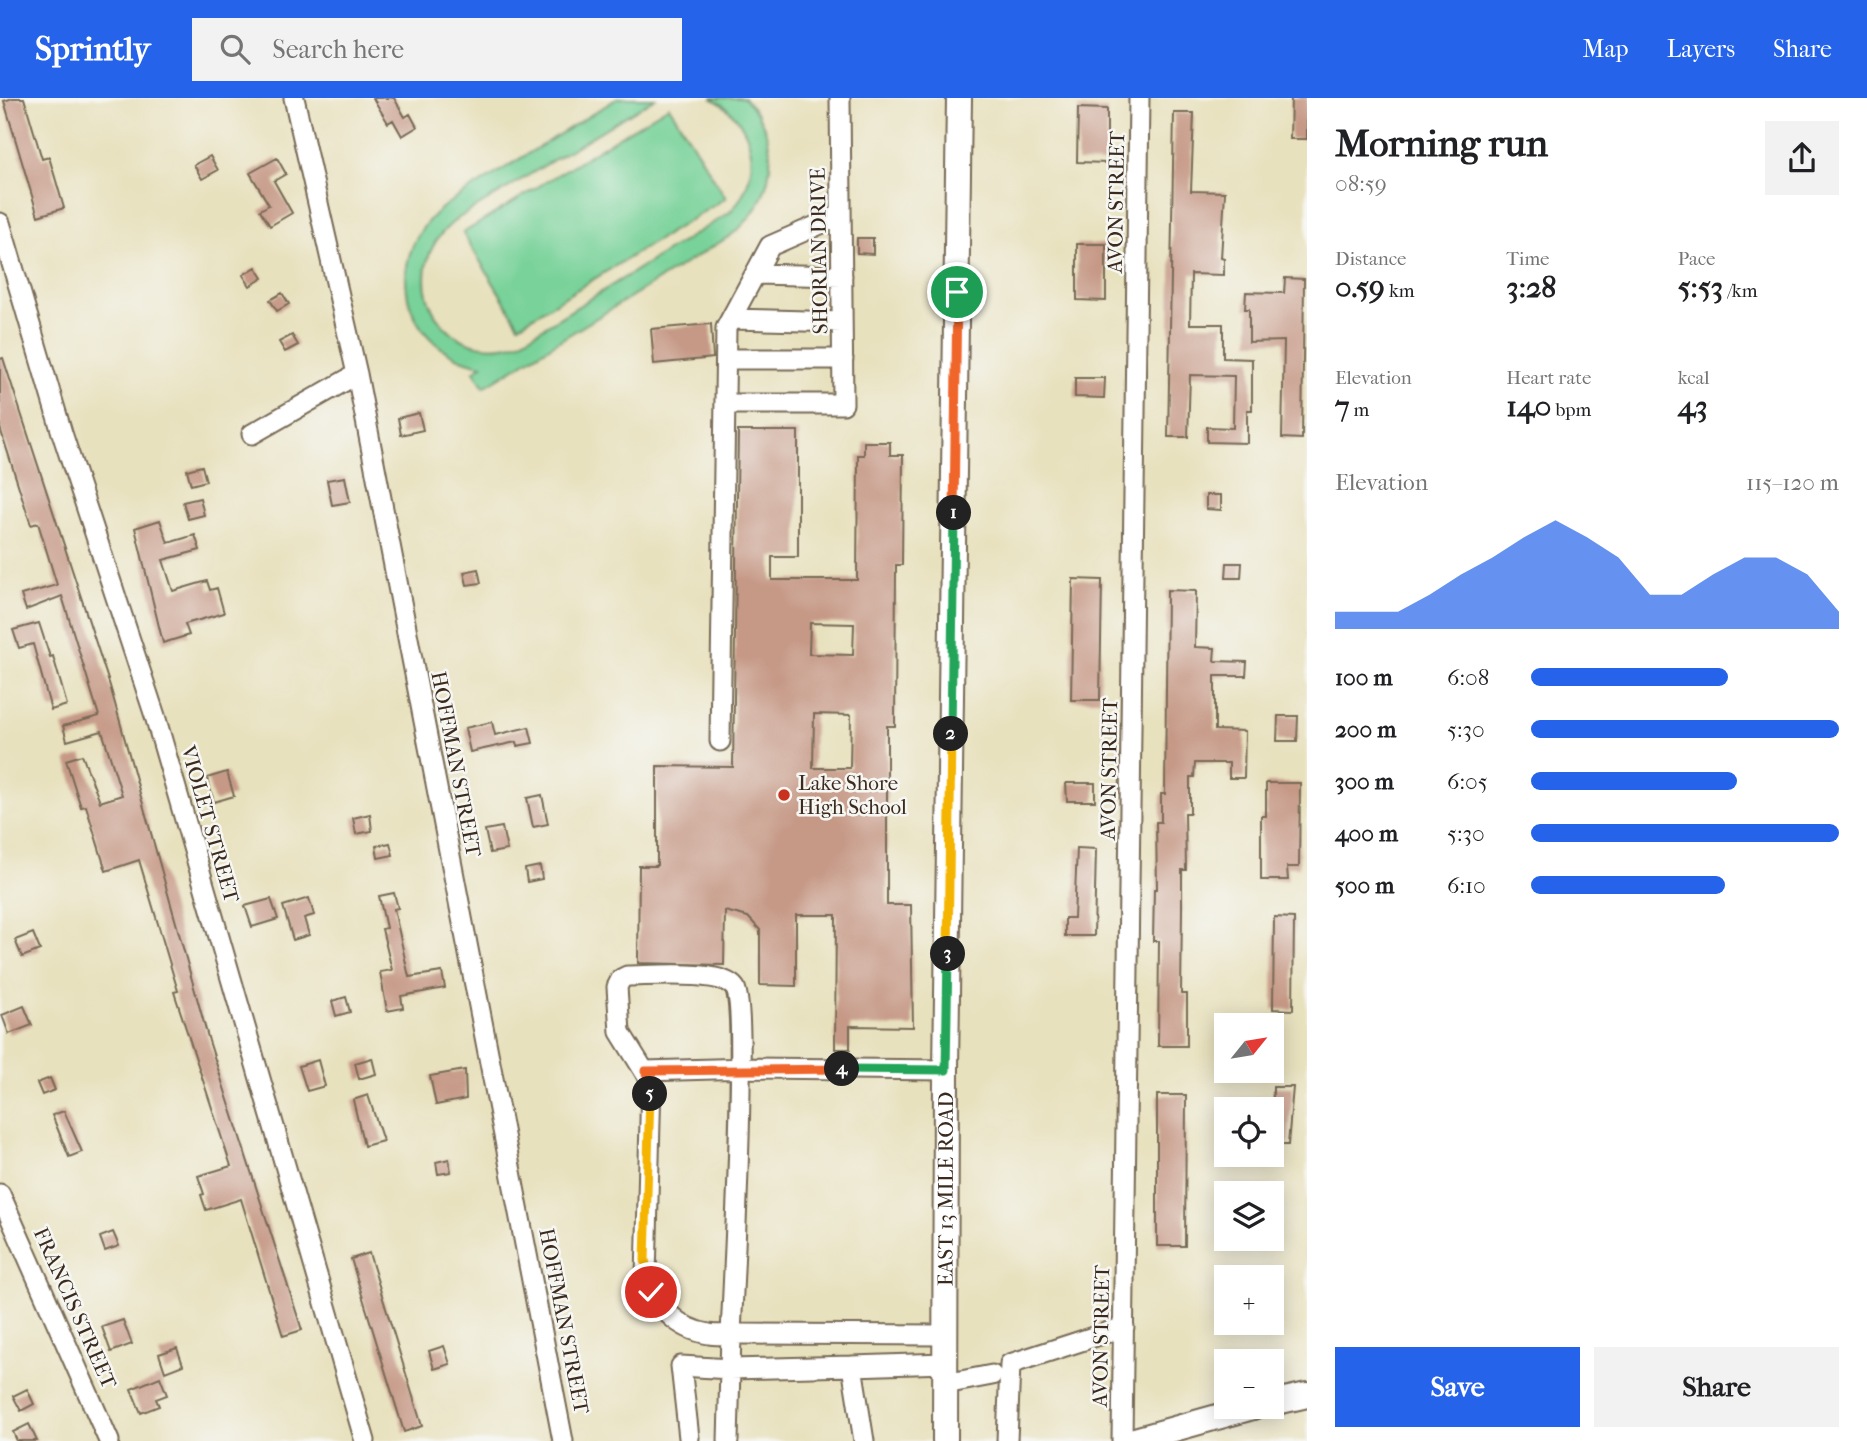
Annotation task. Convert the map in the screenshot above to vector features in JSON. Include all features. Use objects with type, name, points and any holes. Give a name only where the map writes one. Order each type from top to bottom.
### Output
[{"type":"main road","name":"EAST 13 MILE ROAD","points":[[945,1441],[946,1070],[960,98]]},
{"type":"main road","points":[[1284,1400],[1307,1395]]},
{"type":"main road","points":[[1131,1441],[1214,1418]]},
{"type":"street","name":"HOFFMAN STREET","points":[[294,98],[357,374],[563,1441]]},
{"type":"street","name":"SHORIAN DRIVE","points":[[725,404],[843,404],[840,98]]},
{"type":"street","name":"AVON STREET","points":[[1122,1441],[1139,98]]},
{"type":"street","points":[[720,741],[726,328],[770,246],[841,215]]},
{"type":"street","name":"VIOLET STREET","points":[[0,223],[62,432],[161,738],[365,1441]]},
{"type":"street","points":[[755,274],[842,276]]},
{"type":"street","points":[[732,319],[842,322]]},
{"type":"street","points":[[726,359],[843,359]]},
{"type":"street","points":[[252,434],[357,374]]},
{"type":"street","points":[[728,1441],[731,1351],[741,1004],[735,988],[721,977],[628,976],[621,979],[617,987],[621,1032],[625,1044],[651,1083],[646,1277],[651,1292],[666,1313],[685,1325],[710,1335],[731,1351],[852,1366],[992,1375]]},
{"type":"street","points":[[645,1071],[739,1068],[946,1070]]},
{"type":"street","name":"FRANCIS STREET","points":[[0,1194],[109,1441]]},
{"type":"street","points":[[1007,1441],[1010,1364],[1124,1326]]},
{"type":"street","points":[[689,1438],[681,1366],[731,1351],[945,1335]]},
{"type":"street","points":[[852,1366],[864,1441]]},
{"type":"green space","points":[[618,98],[655,98],[457,219],[437,240],[427,264],[426,287],[433,310],[447,328],[466,341],[491,347],[520,342],[729,213],[748,183],[751,151],[747,135],[739,121],[727,108],[711,98],[744,98],[757,114],[766,132],[770,151],[770,170],[765,189],[757,206],[730,236],[484,387],[474,371],[482,365],[454,355],[432,340],[417,320],[408,297],[406,272],[412,248],[426,224],[447,204]]},
{"type":"green space","points":[[669,106],[726,198],[519,325],[463,233]]},
{"type":"building","points":[[24,98],[42,159],[49,157],[64,208],[38,216],[4,101]]},
{"type":"building","points":[[373,98],[394,98],[405,117],[410,114],[417,127],[402,136],[393,120],[388,123]]},
{"type":"building","points":[[1291,98],[1307,98],[1307,139],[1290,139]]},
{"type":"building","points":[[1078,108],[1107,109],[1107,163],[1077,162]]},
{"type":"building","points":[[1174,113],[1194,113],[1191,191],[1225,192],[1221,258],[1224,259],[1224,275],[1191,274],[1190,324],[1223,324],[1223,358],[1252,359],[1252,410],[1247,410],[1247,443],[1207,442],[1207,427],[1233,428],[1234,376],[1190,375],[1188,437],[1168,437]]},
{"type":"building","points":[[210,156],[218,170],[202,179],[194,165]]},
{"type":"building","points":[[277,158],[286,174],[274,181],[292,213],[270,226],[260,210],[269,205],[250,173]]},
{"type":"building","points":[[857,238],[873,238],[873,254],[857,253]]},
{"type":"building","points":[[1077,244],[1106,244],[1106,301],[1077,300]]},
{"type":"building","points":[[256,267],[263,278],[250,286],[243,275]]},
{"type":"building","points":[[1285,278],[1304,279],[1302,439],[1282,438],[1284,341],[1249,342],[1249,309],[1245,309],[1246,292],[1284,293]]},
{"type":"building","points":[[282,293],[289,304],[277,311],[270,300]]},
{"type":"building","points":[[711,324],[713,358],[654,364],[651,329]]},
{"type":"building","points":[[292,335],[298,345],[285,352],[279,342]]},
{"type":"building","points":[[3,358],[110,686],[209,1041],[302,1330],[283,1336],[241,1199],[206,1210],[201,1195],[204,1194],[198,1176],[231,1166],[174,992],[178,991],[139,860],[106,871],[86,806],[81,807],[66,760],[82,755],[100,802],[122,795],[102,731],[67,741],[63,726],[99,716],[62,596],[26,610],[21,595],[57,585],[38,523],[31,525],[0,428],[0,359]]},
{"type":"building","points":[[1075,378],[1105,378],[1104,398],[1075,397]]},
{"type":"building","points":[[419,413],[423,430],[401,435],[398,418]]},
{"type":"building","points":[[738,431],[798,431],[798,557],[772,557],[772,580],[857,580],[858,455],[864,455],[864,442],[890,442],[890,455],[903,455],[902,565],[896,565],[895,726],[887,726],[887,905],[911,905],[913,1027],[850,1026],[850,1049],[835,1049],[836,915],[796,915],[796,986],[760,985],[760,930],[748,917],[725,911],[724,965],[638,963],[639,866],[657,866],[657,766],[733,767]],"holes":[[[810,623],[854,624],[853,655],[809,654]],[[814,714],[851,715],[850,768],[813,768]]]},
{"type":"building","points":[[202,466],[206,481],[191,485],[187,470]]},
{"type":"building","points":[[345,477],[350,502],[332,505],[327,480]]},
{"type":"building","points":[[1206,495],[1221,495],[1221,510],[1206,509]]},
{"type":"building","points":[[200,498],[204,515],[188,519],[183,502]]},
{"type":"building","points":[[160,520],[168,543],[195,535],[200,550],[163,560],[173,591],[207,581],[210,590],[217,588],[224,613],[185,624],[189,635],[163,643],[135,528]]},
{"type":"building","points":[[1227,563],[1242,563],[1241,578],[1226,578]]},
{"type":"building","points":[[478,569],[481,583],[467,585],[464,572]]},
{"type":"building","points":[[1073,579],[1102,580],[1100,700],[1071,700]]},
{"type":"building","points":[[1167,590],[1196,591],[1195,647],[1215,648],[1214,661],[1247,662],[1246,676],[1215,676],[1215,730],[1245,731],[1244,778],[1229,778],[1229,763],[1195,763],[1194,777],[1190,777],[1190,813],[1185,813],[1186,870],[1182,870],[1181,994],[1187,994],[1187,1046],[1158,1046],[1159,941],[1153,941],[1154,889],[1157,889],[1156,822],[1161,822],[1161,794],[1165,794]]},
{"type":"building","points":[[39,623],[50,657],[53,656],[67,705],[51,710],[33,644],[19,648],[13,630]]},
{"type":"building","points":[[1278,716],[1298,716],[1297,741],[1277,741]]},
{"type":"building","points":[[492,722],[495,735],[529,727],[533,743],[517,746],[516,742],[470,752],[465,728]]},
{"type":"building","points":[[227,772],[234,796],[214,802],[207,778]]},
{"type":"building","points":[[1066,783],[1095,783],[1095,801],[1067,801]]},
{"type":"building","points":[[1266,783],[1300,783],[1299,867],[1287,867],[1288,880],[1261,880],[1261,816],[1266,816]]},
{"type":"building","points":[[542,795],[548,824],[533,827],[527,798]]},
{"type":"building","points":[[370,814],[372,831],[356,834],[353,818]]},
{"type":"building","points":[[502,827],[507,850],[490,853],[485,830]]},
{"type":"building","points":[[390,843],[393,855],[378,858],[376,846]]},
{"type":"building","points":[[1077,848],[1096,849],[1094,936],[1065,936],[1065,918],[1074,918]]},
{"type":"building","points":[[540,866],[542,879],[527,882],[525,869]]},
{"type":"building","points":[[394,893],[398,908],[394,909],[409,977],[442,972],[445,988],[401,996],[403,1008],[387,1011],[380,972],[392,970],[382,929],[386,928],[379,896]]},
{"type":"building","points":[[309,898],[314,915],[304,918],[309,935],[293,940],[283,906]]},
{"type":"building","points":[[271,899],[278,919],[252,927],[245,906]]},
{"type":"building","points":[[1274,917],[1294,918],[1293,1010],[1273,1009]]},
{"type":"building","points":[[33,933],[40,950],[22,957],[15,940]]},
{"type":"building","points":[[346,997],[350,1012],[336,1016],[332,1001]]},
{"type":"building","points":[[24,1006],[32,1025],[9,1034],[2,1015]]},
{"type":"building","points":[[372,1058],[376,1074],[359,1079],[355,1063]]},
{"type":"building","points":[[318,1060],[325,1086],[307,1091],[299,1066]]},
{"type":"building","points":[[465,1070],[466,1099],[436,1105],[430,1076]]},
{"type":"building","points":[[50,1078],[55,1090],[42,1095],[37,1083]]},
{"type":"building","points":[[1273,1087],[1293,1087],[1288,1145],[1284,1145],[1284,1097],[1273,1097]]},
{"type":"building","points":[[368,1095],[383,1141],[364,1146],[353,1100]]},
{"type":"building","points":[[1157,1095],[1186,1095],[1185,1246],[1157,1246]]},
{"type":"building","points":[[64,1111],[82,1152],[69,1157],[52,1115]]},
{"type":"building","points":[[449,1159],[451,1172],[438,1174],[436,1162]]},
{"type":"building","points":[[113,1232],[119,1246],[105,1251],[100,1237]]},
{"type":"building","points":[[369,1253],[422,1426],[404,1432],[351,1259]]},
{"type":"building","points":[[123,1320],[132,1344],[111,1352],[102,1327]]},
{"type":"building","points":[[444,1346],[450,1364],[434,1369],[429,1351]]},
{"type":"building","points":[[177,1348],[183,1365],[165,1372],[159,1354]]},
{"type":"building","points":[[160,1377],[167,1395],[156,1399],[159,1406],[141,1413],[131,1389]]},
{"type":"building","points":[[27,1389],[34,1404],[21,1411],[13,1396]]},
{"type":"building","points":[[29,1424],[37,1441],[17,1441],[13,1432]]},
{"type":"place","name":"Lake Shore High School","points":[[784,795]]},
{"type":"route","points":[[651,1292],[646,1277],[645,1260],[651,1083],[645,1071],[748,1068],[946,1070],[957,292]]}]
